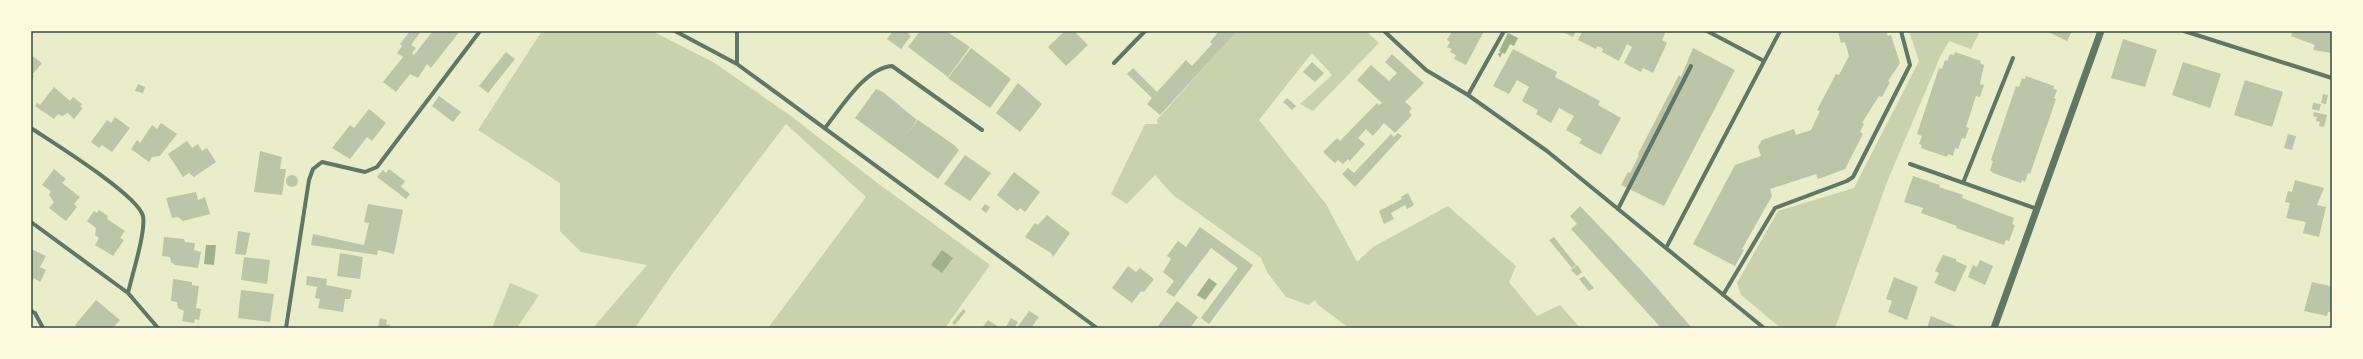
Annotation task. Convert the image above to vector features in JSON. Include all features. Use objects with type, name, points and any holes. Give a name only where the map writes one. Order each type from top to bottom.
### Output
[{"type":"street","points":[[286,328],[309,180],[313,169],[322,162],[365,172],[377,167],[480,31]]},
{"type":"street","points":[[675,31],[737,64],[1097,328]]},
{"type":"street","points":[[737,31],[737,64]]},
{"type":"street","points":[[1114,63],[1145,31]]},
{"type":"street","points":[[1384,31],[1426,70],[1468,95],[1547,151],[1764,328]]},
{"type":"street","points":[[1468,95],[1504,31]]},
{"type":"street","points":[[1708,31],[1764,61]]},
{"type":"street","points":[[1666,248],[1780,31]]},
{"type":"street","points":[[1723,295],[1775,208],[1847,181],[1853,177],[1910,65],[1901,31]]},
{"type":"street","points":[[1994,328],[2101,31]]},
{"type":"street","points":[[2184,31],[2332,78]]},
{"type":"street","points":[[1962,183],[2013,58]]},
{"type":"street","points":[[825,128],[868,76],[882,67],[892,66],[982,130]]},
{"type":"street","points":[[1618,209],[1691,66]]},
{"type":"street","points":[[31,128],[130,197],[143,215],[140,240],[128,293]]},
{"type":"street","points":[[1910,164],[2037,209]]},
{"type":"street","points":[[31,222],[128,293],[158,328]]},
{"type":"street","points":[[31,311],[35,313],[43,328]]},
{"type":"shaded area","points":[[542,31],[652,31],[713,62],[791,116],[876,182],[990,265],[945,328],[768,328],[866,197],[786,124],[675,270],[635,328],[593,328],[647,265],[581,252],[560,231],[560,183],[478,130]]},
{"type":"shaded area","points":[[1236,31],[1366,31],[1379,43],[1313,111],[1300,104],[1332,75],[1312,53],[1259,120],[1326,204],[1357,262],[1373,247],[1448,206],[1516,266],[1509,282],[1537,316],[1560,305],[1580,328],[1349,328],[1318,305],[1315,300],[1309,305],[1286,297],[1267,272],[1261,258],[1173,195],[1155,175],[1127,204],[1111,194],[1145,124],[1158,124],[1157,120]]},
{"type":"shaded area","points":[[1909,31],[1980,31],[1971,49],[1949,41],[1940,57],[1887,182],[1835,328],[1781,328],[1741,295],[1737,283],[1778,211],[1854,188],[1919,61]]},
{"type":"shaded area","points":[[1508,33],[1518,38],[1514,46],[1510,44],[1505,54],[1502,53],[1500,58],[1498,54],[1501,52],[1499,51]]},
{"type":"shaded area","points":[[206,245],[216,245],[214,265],[204,264]]},
{"type":"shaded area","points":[[942,250],[953,258],[942,273],[931,265]]},
{"type":"shaded area","points":[[1209,278],[1217,284],[1205,300],[1197,295]]},
{"type":"shaded area","points":[[510,283],[539,295],[517,328],[492,328]]},
{"type":"building","points":[[410,31],[421,31],[411,45],[416,48],[412,53],[414,55],[433,31],[460,31],[431,68],[427,64],[418,78],[410,74],[396,92],[383,82],[403,57],[397,53],[402,46],[400,44]]},
{"type":"building","points":[[893,31],[905,31],[911,36],[901,49],[887,39]]},
{"type":"building","points":[[920,31],[946,31],[970,47],[948,77],[908,47]]},
{"type":"building","points":[[1065,31],[1074,31],[1088,45],[1066,66],[1048,47]]},
{"type":"building","points":[[1219,31],[1237,31],[1160,115],[1147,104],[1152,98],[1127,74],[1133,68],[1157,92],[1186,60],[1192,66],[1212,44],[1210,42]]},
{"type":"building","points":[[1452,31],[1484,31],[1466,65],[1454,59],[1456,55],[1450,52],[1452,49],[1447,47],[1450,42],[1447,40]]},
{"type":"building","points":[[1561,31],[1576,31],[1573,37]]},
{"type":"building","points":[[1580,31],[1666,31],[1662,40],[1667,43],[1653,73],[1643,68],[1641,72],[1624,63],[1632,47],[1627,44],[1619,61],[1602,52],[1603,49],[1600,47],[1597,46],[1596,49],[1578,40],[1582,32]]},
{"type":"building","points":[[1838,31],[1886,31],[1888,36],[1891,35],[1900,63],[1888,81],[1890,82],[1882,97],[1879,96],[1862,123],[1864,124],[1860,132],[1863,134],[1845,169],[1818,179],[1816,174],[1770,189],[1772,196],[1742,249],[1744,250],[1735,266],[1693,244],[1735,165],[1761,156],[1758,147],[1762,140],[1794,129],[1796,135],[1811,130],[1820,111],[1817,110],[1836,74],[1839,75],[1849,56],[1845,42],[1841,43]]},
{"type":"building","points":[[2046,31],[2072,31],[2067,41]]},
{"type":"building","points":[[2293,31],[2332,31],[2332,53],[2313,50],[2315,45],[2291,36]]},
{"type":"building","points":[[2123,39],[2157,50],[2145,87],[2111,78]]},
{"type":"building","points":[[971,48],[1011,79],[990,108],[948,78]]},
{"type":"building","points":[[1693,48],[1735,70],[1664,206],[1621,185],[1628,172],[1630,173],[1639,155],[1638,154],[1679,75],[1681,77]]},
{"type":"building","points":[[1513,49],[1557,72],[1555,77],[1600,101],[1598,105],[1621,118],[1601,155],[1579,143],[1582,139],[1566,130],[1574,116],[1559,108],[1551,123],[1536,114],[1538,110],[1522,101],[1529,87],[1517,80],[1509,94],[1493,86]]},
{"type":"building","points":[[506,52],[515,59],[488,93],[479,86]]},
{"type":"building","points":[[1955,52],[1981,61],[1980,63],[1984,65],[1980,84],[1984,85],[1980,97],[1976,96],[1966,127],[1969,128],[1965,139],[1962,138],[1958,149],[1955,148],[1953,156],[1948,154],[1947,157],[1921,148],[1922,145],[1919,144],[1922,136],[1917,134],[1939,68],[1942,69],[1945,60],[1947,61],[1950,54],[1954,55]]},
{"type":"building","points":[[1392,54],[1424,83],[1405,102],[1412,108],[1409,112],[1412,115],[1395,133],[1384,123],[1373,136],[1366,129],[1358,138],[1365,144],[1350,161],[1348,159],[1343,164],[1338,160],[1335,163],[1323,152],[1337,138],[1340,141],[1377,103],[1379,105],[1382,103],[1357,80],[1371,65],[1389,81],[1397,73],[1385,62]]},
{"type":"building","points":[[31,55],[42,63],[32,75],[34,76],[31,80]]},
{"type":"building","points":[[1312,62],[1324,73],[1315,82],[1303,72]]},
{"type":"building","points":[[2183,62],[2221,74],[2210,108],[2172,95]]},
{"type":"building","points":[[2026,76],[2054,86],[2053,89],[2057,90],[2054,98],[2056,99],[2030,174],[2028,173],[2025,182],[2022,180],[2021,183],[1993,173],[1990,170],[1993,161],[1991,160],[2016,86],[2019,87],[2022,78],[2025,79]]},
{"type":"building","points":[[2245,80],[2283,92],[2272,127],[2234,115]]},
{"type":"building","points":[[1018,83],[1042,104],[1020,132],[996,113]]},
{"type":"building","points":[[138,84],[145,87],[143,93],[135,91]]},
{"type":"building","points":[[54,87],[70,101],[73,97],[82,104],[80,107],[83,108],[74,119],[68,113],[62,116],[58,114],[54,119],[35,106],[37,103],[40,105]]},
{"type":"building","points":[[876,89],[883,92],[917,120],[907,134],[918,120],[959,150],[938,179],[855,118]]},
{"type":"building","points":[[2323,94],[2328,95],[2326,104],[2321,103]]},
{"type":"building","points":[[439,96],[461,112],[453,122],[432,106]]},
{"type":"building","points":[[1287,98],[1296,106],[1292,110],[1283,102]]},
{"type":"building","points":[[2313,103],[2321,104],[2319,111],[2312,109]]},
{"type":"building","points":[[369,109],[386,123],[372,141],[367,137],[350,159],[332,148],[350,125],[354,128]]},
{"type":"building","points":[[2314,112],[2327,115],[2324,127],[2319,126],[2320,122],[2316,121],[2317,117],[2313,116]]},
{"type":"building","points":[[115,117],[130,128],[112,152],[102,145],[99,148],[91,142],[107,120],[111,123]]},
{"type":"building","points":[[161,123],[177,134],[160,156],[152,157],[149,162],[131,149],[137,140],[140,143],[152,125],[157,129]]},
{"type":"building","points":[[1398,133],[1402,136],[1355,187],[1342,174],[1348,168],[1354,173],[1391,134],[1394,137]]},
{"type":"building","points":[[2288,134],[2296,136],[2292,150],[2284,148]]},
{"type":"building","points":[[187,141],[192,148],[198,144],[202,151],[207,148],[216,162],[194,177],[189,173],[183,177],[168,154]]},
{"type":"building","points":[[260,151],[282,157],[280,169],[286,169],[282,195],[254,192]]},
{"type":"building","points":[[965,155],[991,173],[970,201],[944,184]]},
{"type":"building","points":[[54,169],[66,179],[62,183],[80,197],[74,204],[77,207],[66,221],[49,208],[54,202],[49,195],[51,191],[42,185]]},
{"type":"building","points":[[389,169],[405,181],[401,187],[410,194],[406,199],[377,177],[383,170],[386,173]]},
{"type":"building","points":[[1014,172],[1040,192],[1025,212],[1020,208],[1017,211],[997,195]]},
{"type":"building","points":[[290,175],[294,175],[298,181],[294,187],[290,187],[286,183],[286,179]]},
{"type":"building","points":[[1913,176],[1940,185],[1939,187],[1963,195],[1962,198],[2014,218],[2012,224],[2015,225],[2009,241],[2006,240],[2004,245],[1956,228],[1957,226],[1921,213],[1923,208],[1904,202]]},
{"type":"building","points":[[2295,180],[2324,188],[2317,205],[2326,207],[2319,237],[2303,233],[2306,222],[2286,218],[2290,203],[2285,202],[2288,191],[2292,192]]},
{"type":"building","points":[[196,192],[198,200],[205,197],[210,214],[183,221],[178,217],[172,218],[166,198]]},
{"type":"building","points":[[1408,193],[1414,205],[1407,209],[1405,205],[1391,213],[1394,219],[1384,224],[1379,211],[1402,199],[1401,197]]},
{"type":"building","points":[[368,204],[403,210],[394,254],[378,250],[377,255],[311,245],[313,234],[364,245],[369,223],[364,222]]},
{"type":"building","points":[[985,204],[990,207],[986,213],[981,209]]},
{"type":"building","points":[[1580,206],[1642,271],[1692,328],[1661,328],[1571,229],[1577,224],[1570,216]]},
{"type":"building","points":[[99,210],[108,216],[107,219],[125,231],[120,238],[124,240],[113,256],[95,245],[99,238],[95,235],[96,228],[87,221],[94,211],[97,213]]},
{"type":"building","points":[[1047,215],[1070,233],[1053,257],[1051,253],[1025,237],[1035,223],[1038,225]]},
{"type":"building","points":[[1200,227],[1253,265],[1209,324],[1201,318],[1238,268],[1211,248],[1174,297],[1166,292],[1174,281],[1163,272],[1171,259],[1167,256],[1178,241],[1186,247]]},
{"type":"building","points":[[238,231],[250,233],[246,255],[235,254]]},
{"type":"building","points":[[164,237],[184,239],[185,242],[195,243],[194,250],[201,252],[198,268],[175,265],[171,262],[170,257],[162,256]]},
{"type":"building","points":[[1554,237],[1576,265],[1572,268],[1549,240]]},
{"type":"building","points":[[31,249],[46,256],[40,267],[46,270],[40,282],[34,278],[31,283]]},
{"type":"building","points":[[340,253],[363,257],[360,279],[337,276]]},
{"type":"building","points":[[1943,255],[1956,259],[1956,261],[1967,266],[1955,292],[1934,283],[1939,273],[1935,271]]},
{"type":"building","points":[[244,257],[270,260],[267,284],[241,280]]},
{"type":"building","points":[[1980,260],[1993,266],[1985,285],[1968,277],[1973,265],[1977,267]]},
{"type":"building","points":[[1577,265],[1582,272],[1577,276],[1571,270]]},
{"type":"building","points":[[1128,266],[1136,272],[1140,268],[1154,279],[1144,292],[1141,291],[1132,303],[1112,288]]},
{"type":"building","points":[[307,276],[327,279],[326,285],[352,290],[350,299],[345,299],[343,312],[318,308],[320,299],[315,298],[317,287],[306,285]]},
{"type":"building","points":[[1584,276],[1594,288],[1589,291],[1579,279]]},
{"type":"building","points":[[1894,277],[1918,287],[1907,320],[1888,312],[1892,301],[1886,299]]},
{"type":"building","points":[[173,279],[192,282],[192,285],[199,286],[196,308],[201,309],[199,320],[195,319],[194,323],[182,321],[184,311],[178,308],[177,302],[171,301]]},
{"type":"building","points":[[2312,282],[2330,286],[2332,282],[2332,312],[2328,312],[2327,316],[2304,311]]},
{"type":"building","points":[[241,290],[274,294],[270,322],[238,318]]},
{"type":"building","points":[[96,300],[120,320],[113,328],[79,328],[75,325]]},
{"type":"building","points":[[1177,301],[1198,317],[1190,328],[1161,328],[1158,326]]},
{"type":"building","points":[[963,309],[966,311],[955,325],[952,323]]},
{"type":"building","points":[[1029,311],[1039,317],[1031,328],[1017,328]]},
{"type":"building","points":[[1931,316],[1960,328],[1927,328]]},
{"type":"building","points":[[380,318],[387,320],[386,324],[390,325],[389,328],[378,328]]},
{"type":"building","points":[[1011,318],[1018,322],[1014,328],[1008,328],[1006,327]]},
{"type":"building","points":[[988,320],[1000,328],[982,328]]}]
